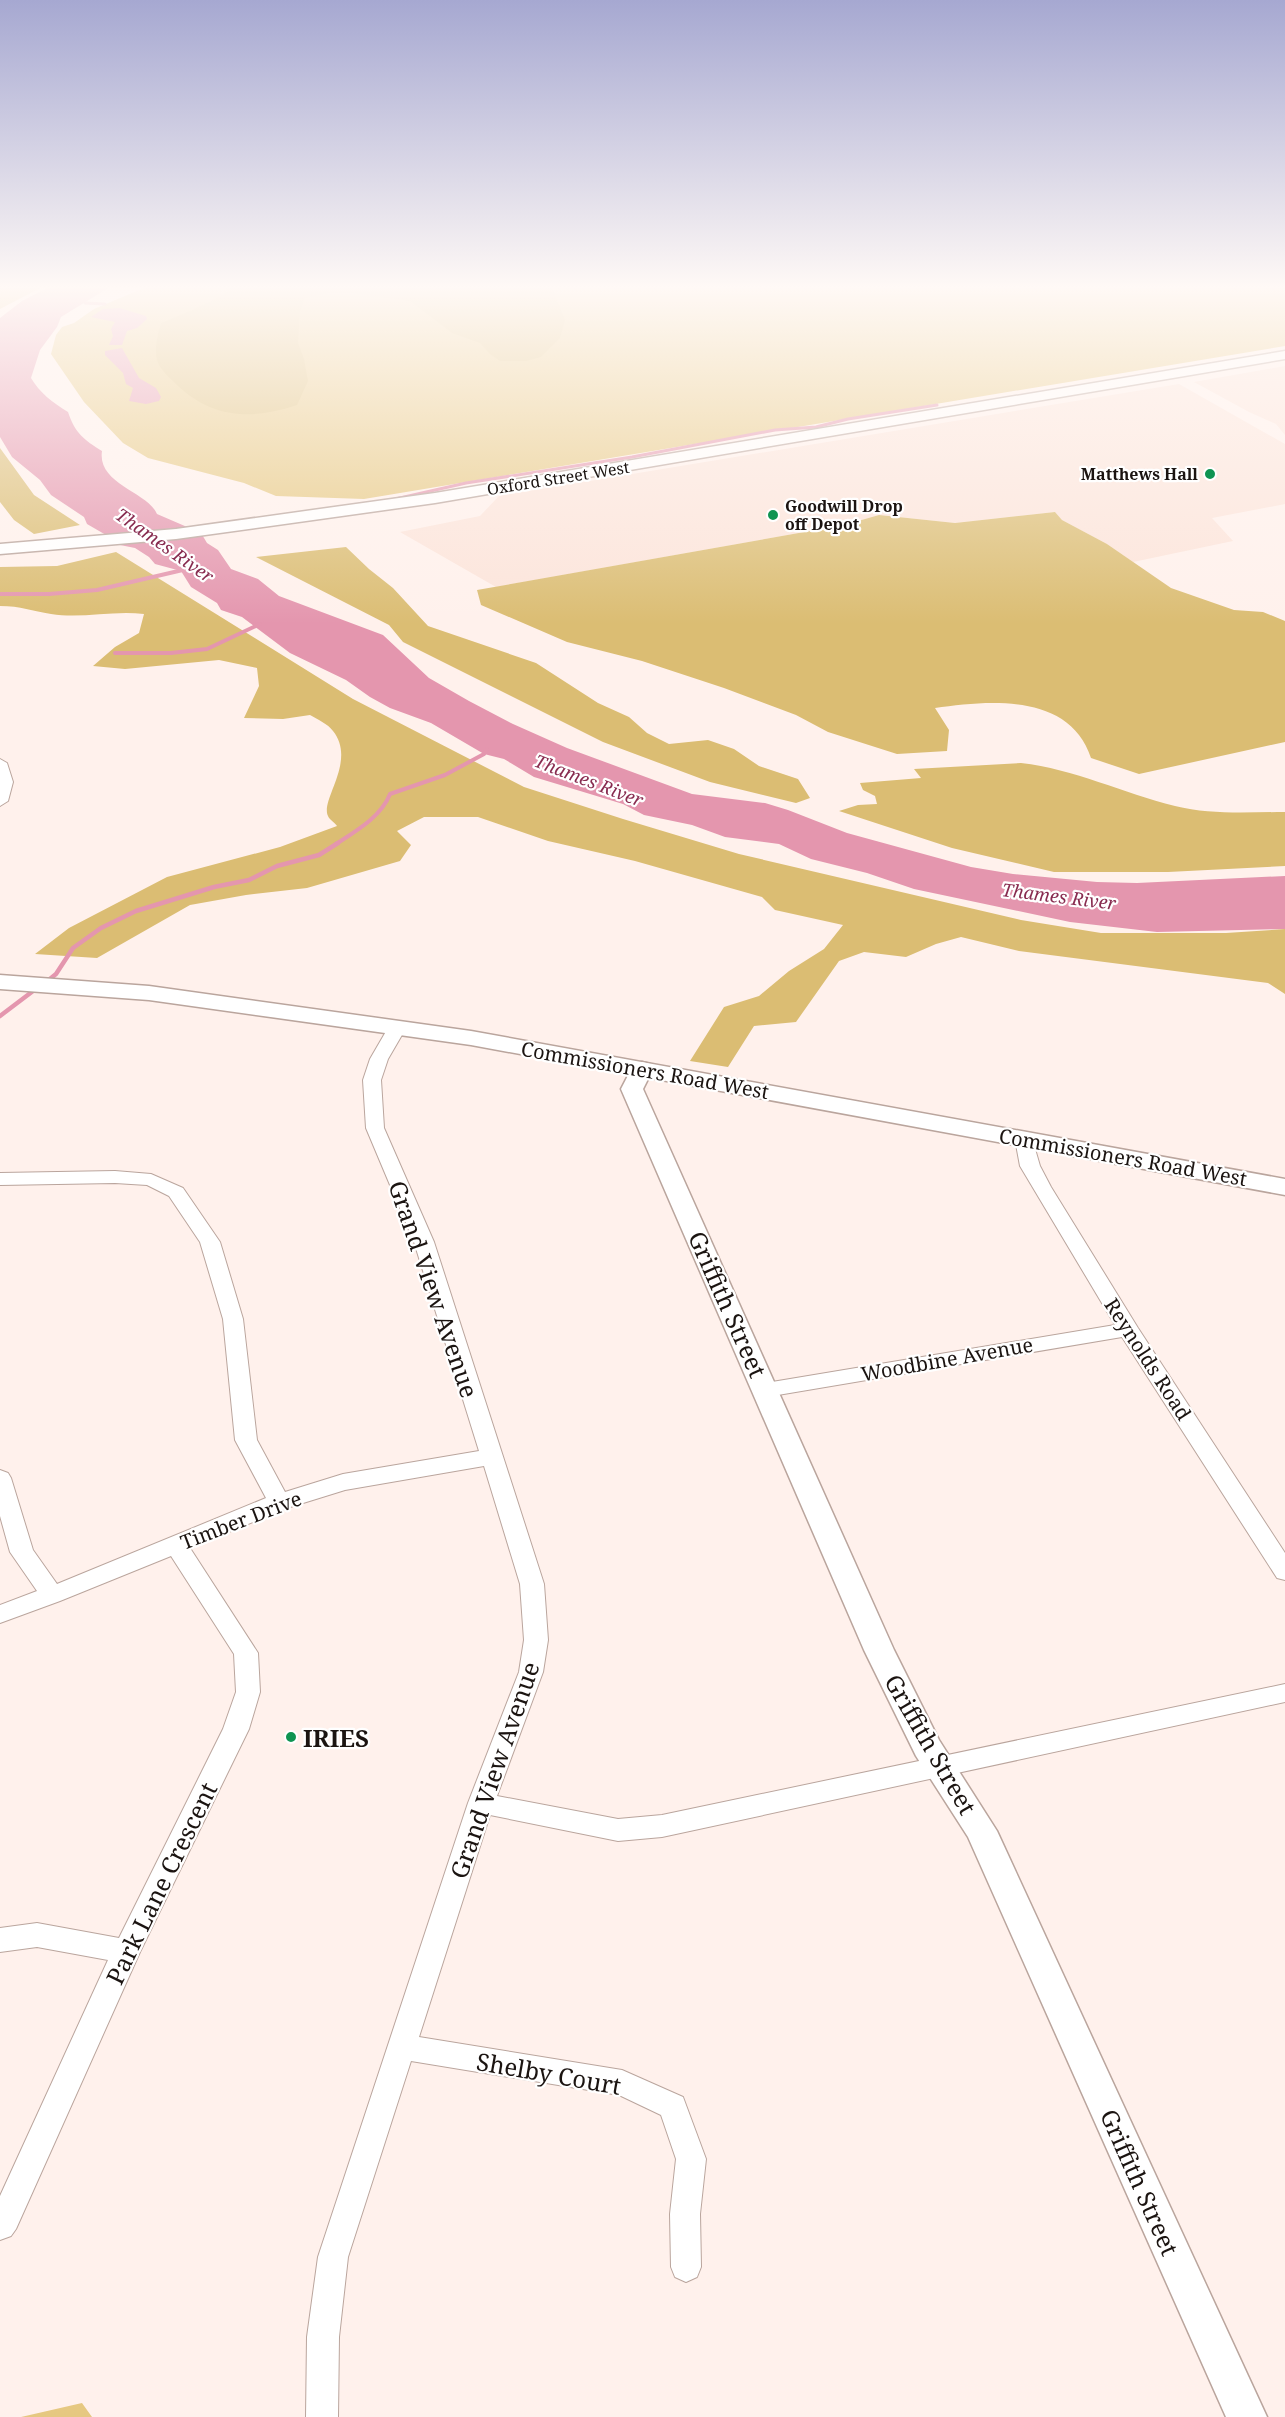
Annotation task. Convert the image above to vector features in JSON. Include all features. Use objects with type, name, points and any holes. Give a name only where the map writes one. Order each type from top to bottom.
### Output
[{"type":"main road","name":"Oxford Street West","points":[[8,550],[192,536],[387,506],[1031,398]]},
{"type":"main road","name":"Commissioners Road West","points":[[0,982],[149,993],[397,1028],[642,1069],[1285,1187]]},
{"type":"street","points":[[0,763],[6,777],[6,793],[0,801]]},
{"type":"street","name":"Grand View Avenue","points":[[322,2417],[323,2337],[333,2257],[481,1803],[531,1672],[536,1640],[532,1584],[490,1457],[424,1242],[375,1128],[372,1080],[379,1059],[397,1028]]},
{"type":"street","name":"Griffith Street","points":[[642,1069],[632,1089],[879,1650],[927,1746],[981,1831],[1247,2417]]},
{"type":"street","name":"Reynolds Road","points":[[1024,1139],[1030,1166],[1041,1187],[1128,1329],[1285,1572]]},
{"type":"street","points":[[0,1179],[115,1177],[151,1180],[176,1192],[210,1242],[233,1319],[246,1440],[279,1502]]},
{"type":"street","name":"Woodbine Avenue","points":[[766,1390],[1128,1329]]},
{"type":"street","name":"Timber Drive","points":[[0,1614],[279,1502],[343,1482],[490,1457]]},
{"type":"street","points":[[0,1479],[22,1552],[52,1595]]},
{"type":"street","name":"Park Lane Crescent","points":[[0,2226],[126,1951],[236,1729],[248,1692],[246,1653],[176,1545]]},
{"type":"street","points":[[481,1803],[618,1830],[662,1826],[1285,1693]]},
{"type":"street","points":[[0,1940],[37,1935],[126,1951]]},
{"type":"street","name":"Shelby Court","points":[[400,2047],[622,2083],[673,2106],[691,2159],[685,2214],[686,2267]]},
{"type":"shaded area","points":[[81,398],[973,398],[364,499],[276,496],[244,483],[148,458],[123,443]]},
{"type":"shaded area","points":[[194,398],[300,398],[297,405],[264,413],[234,413],[205,405]]},
{"type":"shaded area","points":[[1095,398],[1203,398],[1285,444],[1285,504],[1212,518],[1233,541],[1133,562],[1107,544],[1062,520],[1055,512],[955,523],[879,515],[844,525],[496,587],[400,532],[480,516],[499,496]]},
{"type":"shaded area","points":[[1223,398],[1285,398],[1285,435],[1276,424]]},
{"type":"shaded area","points":[[0,448],[34,495],[80,525],[34,534],[14,520],[0,502]]},
{"type":"shaded area","points":[[1055,512],[1062,520],[1107,544],[1171,588],[1234,610],[1263,612],[1285,621],[1285,742],[1139,774],[1091,758],[1081,737],[1066,722],[1047,712],[1026,706],[980,703],[935,708],[949,730],[947,751],[897,754],[828,732],[796,715],[724,688],[642,661],[567,642],[481,605],[477,590],[844,525],[879,515],[955,523]]},
{"type":"shaded area","points":[[346,547],[393,588],[428,626],[536,663],[598,703],[629,717],[647,733],[669,744],[708,740],[734,749],[759,766],[798,779],[810,798],[796,803],[710,782],[603,742],[403,642],[389,625],[256,557]]},
{"type":"shaded area","points":[[116,552],[353,699],[524,787],[739,854],[1021,920],[1101,933],[1226,933],[1285,929],[1285,994],[1268,983],[1019,951],[961,937],[936,944],[906,957],[864,952],[839,961],[796,1022],[754,1026],[728,1067],[690,1061],[724,1007],[759,996],[789,971],[824,949],[843,925],[775,910],[762,897],[635,861],[548,841],[478,817],[424,817],[397,831],[411,845],[400,861],[307,888],[246,895],[190,905],[97,958],[35,954],[69,928],[167,877],[280,847],[337,826],[329,817],[327,809],[340,767],[341,755],[339,743],[333,731],[310,715],[283,719],[244,718],[259,686],[257,668],[219,660],[125,669],[93,666],[115,647],[139,633],[144,614],[63,615],[0,606],[0,567],[57,566]]},
{"type":"shaded area","points":[[1021,763],[1060,770],[1156,801],[1189,809],[1285,812],[1285,866],[1168,872],[1054,872],[952,848],[839,811],[858,805],[877,804],[875,796],[863,790],[860,783],[921,778],[914,769]]},
{"type":"shaded area","points":[[82,2403],[92,2417],[21,2417]]},
{"type":"water","name":"Thames River","points":[[0,398],[48,398],[68,412],[81,435],[102,451],[107,472],[115,480],[152,506],[157,514],[201,533],[207,543],[218,550],[231,569],[258,579],[279,596],[383,635],[429,678],[513,724],[567,748],[692,794],[765,803],[847,833],[971,867],[1013,874],[1097,882],[1137,883],[1285,876],[1285,929],[1157,932],[1070,922],[914,889],[867,873],[811,859],[779,844],[725,837],[692,825],[644,815],[623,804],[534,777],[504,759],[484,754],[431,723],[390,708],[346,680],[290,653],[242,617],[221,610],[217,603],[191,587],[181,571],[155,564],[135,548],[115,544],[106,535],[87,524],[84,517],[51,495],[40,480],[12,457],[0,437]]},
{"type":"water","points":[[130,398],[161,398],[159,401],[146,404],[129,401]]},
{"type":"waterway","points":[[391,500],[466,483],[632,457],[775,430],[816,427],[848,419],[937,405]]},
{"type":"waterway","name":"Thames River","points":[[0,594],[49,594],[97,590],[187,569]]},
{"type":"waterway","points":[[115,653],[171,653],[207,649],[260,624]]},
{"type":"waterway","points":[[336,844],[360,829],[381,810],[390,794],[445,775],[484,754],[487,749]]},
{"type":"waterway","points":[[45,983],[56,974],[73,948],[101,928],[136,911],[214,887],[249,880],[277,866],[319,855],[338,843]]},
{"type":"waterway","points":[[0,1016],[37,988]]},
{"type":"place","name":"Matthews Hall","points":[[1210,474]]},
{"type":"place","name":"Goodwill Drop off Depot","points":[[773,515]]},
{"type":"place","name":"IRIES","points":[[291,1737]]}]
